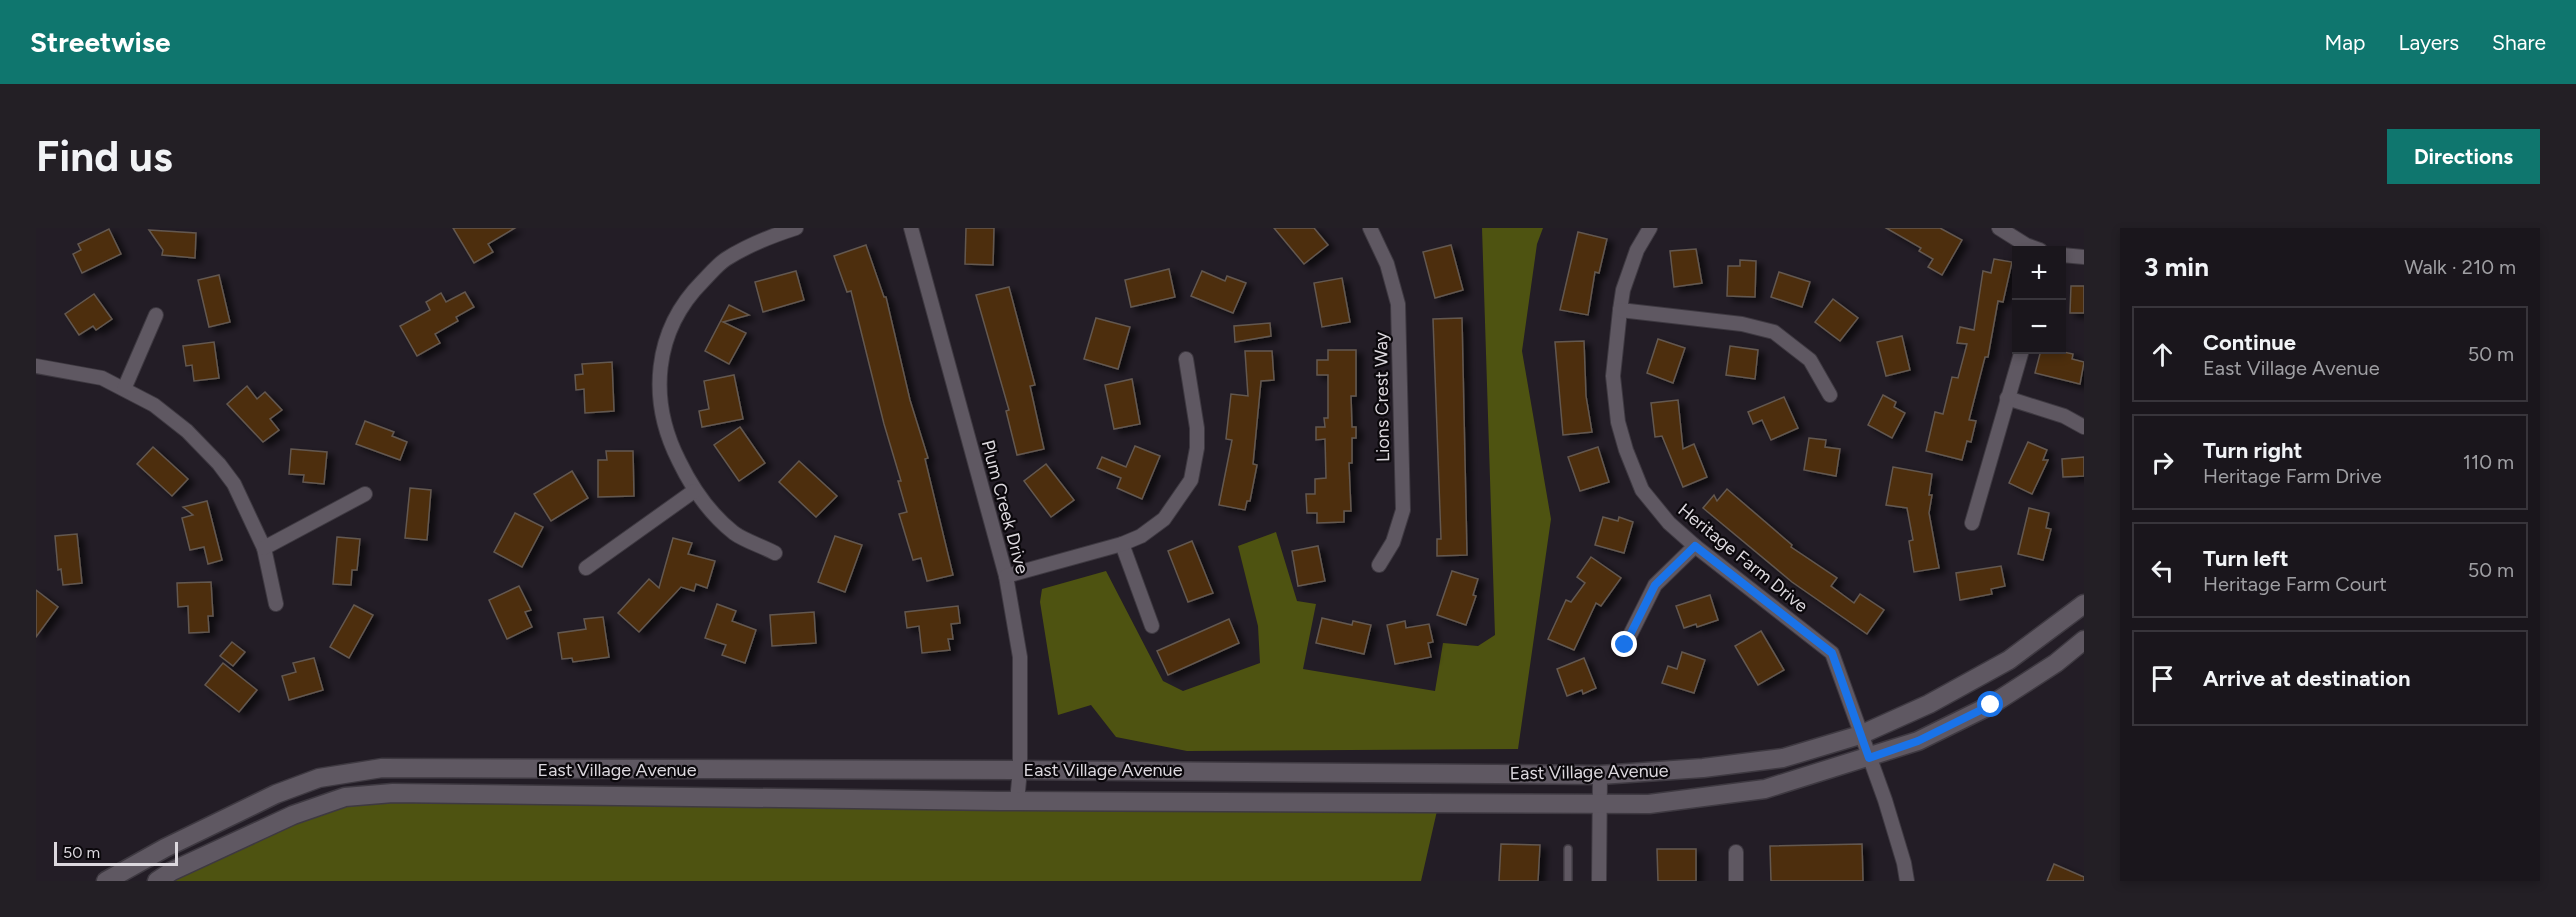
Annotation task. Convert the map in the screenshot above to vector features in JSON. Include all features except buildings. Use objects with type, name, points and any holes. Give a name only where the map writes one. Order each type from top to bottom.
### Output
[{"type":"street","points":[[775,553],[735,533],[694,491],[668,439],[661,413],[658,380],[662,356],[674,320],[687,297],[724,261],[765,238],[796,228]]},
{"type":"street","name":"Plum Creek Drive","points":[[911,228],[1006,576],[1020,657],[1020,770],[1017,801]]},
{"type":"street","name":"Lions Crest Way","points":[[1370,228],[1387,264],[1398,304],[1403,510],[1394,542],[1379,565]]},
{"type":"street","name":"Heritage Farm Drive","points":[[1650,228],[1637,250],[1623,290],[1620,310],[1613,376],[1618,422],[1626,450],[1642,490],[1669,523],[1832,653],[1885,800],[1907,881]]},
{"type":"street","points":[[1999,228],[2029,246]]},
{"type":"street","points":[[2066,255],[2084,257]]},
{"type":"street","points":[[1620,310],[1742,324],[1773,333],[1810,360],[1830,395]]},
{"type":"street","points":[[124,389],[156,315]]},
{"type":"street","points":[[1972,523],[2021,354]]},
{"type":"street","points":[[1006,576],[1122,544],[1141,536],[1164,519],[1191,480],[1197,448],[1197,429],[1186,359]]},
{"type":"street","points":[[36,366],[102,378],[162,411],[187,431],[219,464],[234,484],[264,548],[276,604]]},
{"type":"street","points":[[2007,398],[2064,416],[2084,427]]},
{"type":"street","points":[[586,568],[694,491]]},
{"type":"street","points":[[264,548],[365,494]]},
{"type":"street","points":[[1122,544],[1152,626]]},
{"type":"street","points":[[1625,645],[1655,585],[1695,546]]},
{"type":"street","name":"East Village Avenue","points":[[106,881],[165,848],[276,794],[319,778],[382,768],[1600,775],[1703,768],[1783,758],[1860,735],[1929,704],[2009,660],[2084,604]]},
{"type":"street","name":"East Village Avenue","points":[[157,881],[293,815],[345,797],[393,793],[1017,801],[1649,804],[1765,789],[1918,741],[1991,705],[2056,663],[2084,640]]},
{"type":"street","points":[[1599,881],[1600,775]]},
{"type":"street","points":[[1736,852],[1736,881]]},
{"type":"lane","points":[[1568,849],[1568,881]]},
{"type":"green space","points":[[1482,228],[1543,228],[1537,244],[1522,351],[1551,519],[1518,749],[1187,751],[1116,737],[1091,705],[1058,715],[1040,602],[1042,589],[1106,571],[1163,681],[1183,691],[1260,663],[1258,626],[1238,546],[1276,532],[1297,601],[1316,604],[1303,669],[1435,691],[1443,643],[1478,646],[1495,635]]},
{"type":"green space","points":[[345,797],[1439,802],[1421,881],[157,881]]},
{"type":"route","points":[[1625,645],[1655,585],[1695,546],[1832,653],[1869,758],[1918,741],[1991,705]]}]
